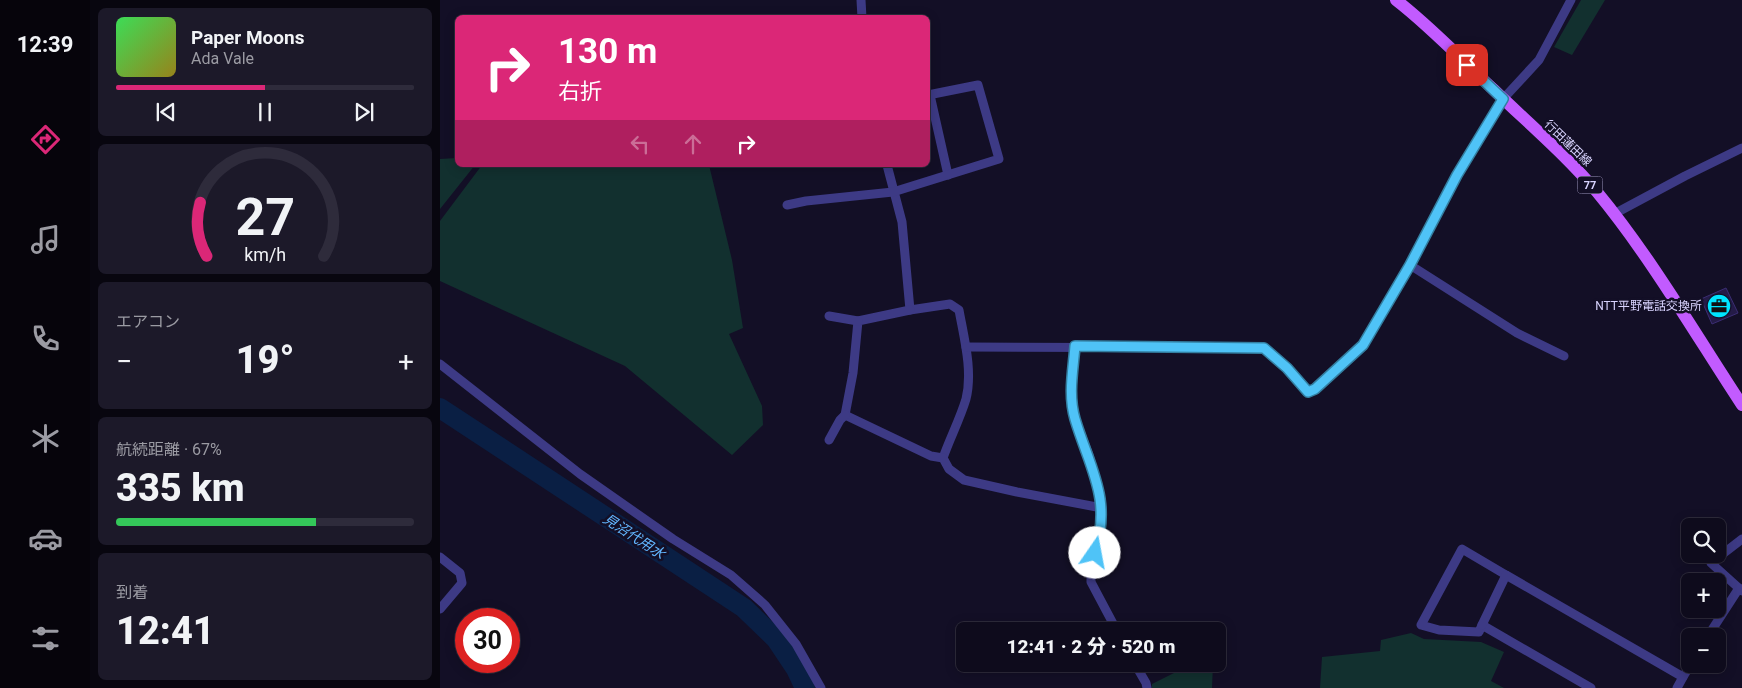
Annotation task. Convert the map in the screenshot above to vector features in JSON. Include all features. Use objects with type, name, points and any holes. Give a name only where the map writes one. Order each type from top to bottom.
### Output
[{"type":"main road","name":"行田蓮田線","points":[[1396,0],[1424,24],[1583,176],[1614,214],[1742,406]]},
{"type":"street","points":[[861,0],[862,15]]},
{"type":"street","points":[[966,347],[1264,348],[1287,368],[1308,392],[1315,389],[1363,345],[1410,265],[1457,175],[1503,99],[1539,60],[1571,0]]},
{"type":"street","points":[[787,205],[893,192],[999,159],[978,85],[930,95]]},
{"type":"street","points":[[930,99],[948,175]]},
{"type":"street","points":[[1614,214],[1742,148]]},
{"type":"street","points":[[887,167],[902,222],[910,310]]},
{"type":"street","points":[[1410,265],[1517,333],[1564,356]]},
{"type":"street","points":[[830,316],[858,321],[950,304],[959,310],[966,347],[968,382],[966,399],[943,458],[949,470],[964,480],[1102,508]]},
{"type":"street","points":[[829,440],[840,420],[845,415],[853,373],[858,321]]},
{"type":"street","points":[[1075,346],[1071,393],[1075,418],[1089,455],[1102,508],[1100,538],[1091,567],[1091,582],[1112,622]]},
{"type":"street","points":[[440,364],[580,474],[673,539],[731,575],[765,604],[796,644],[821,688]]},
{"type":"street","points":[[845,415],[932,456],[943,458]]},
{"type":"street","points":[[1714,628],[1740,590],[1711,562],[1742,539]]},
{"type":"street","points":[[1506,575],[1479,632],[1440,630],[1421,624],[1462,549],[1683,677]]},
{"type":"street","points":[[440,557],[460,572],[462,583],[440,609]]},
{"type":"street","points":[[1482,625],[1591,688]]},
{"type":"street","points":[[1140,672],[1147,688]]},
{"type":"street","points":[[1677,688],[1685,673]]},
{"type":"green space","points":[[1581,0],[1605,0],[1572,55],[1554,47]]},
{"type":"green space","points":[[455,158],[455,167],[473,167],[440,209],[440,159]]},
{"type":"green space","points":[[480,167],[709,167],[732,260],[743,328],[729,334],[762,406],[763,425],[732,455],[625,366],[440,281],[440,221]]},
{"type":"green space","points":[[1411,633],[1424,639],[1481,642],[1504,652],[1491,681],[1504,688],[1320,688],[1322,657],[1380,651],[1381,640]]},
{"type":"green space","points":[[1176,672],[1213,672],[1212,688],[1152,688],[1152,684]]},
{"type":"building","name":"NTT平野電話交換所","points":[[1726,288],[1738,313],[1712,324],[1701,299]]},
{"type":"waterway","name":"見沼代用水","points":[[440,408],[744,608],[776,639],[796,669],[805,688]]},
{"type":"place","name":"NTT平野電話交換所","points":[[1719,306]]},
{"type":"route","points":[[1095,553],[1100,538],[1102,508],[1089,455],[1075,418],[1071,393],[1075,346],[1264,348],[1287,368],[1308,392],[1315,389],[1363,345],[1410,265],[1457,175],[1503,99],[1467,65]]}]
